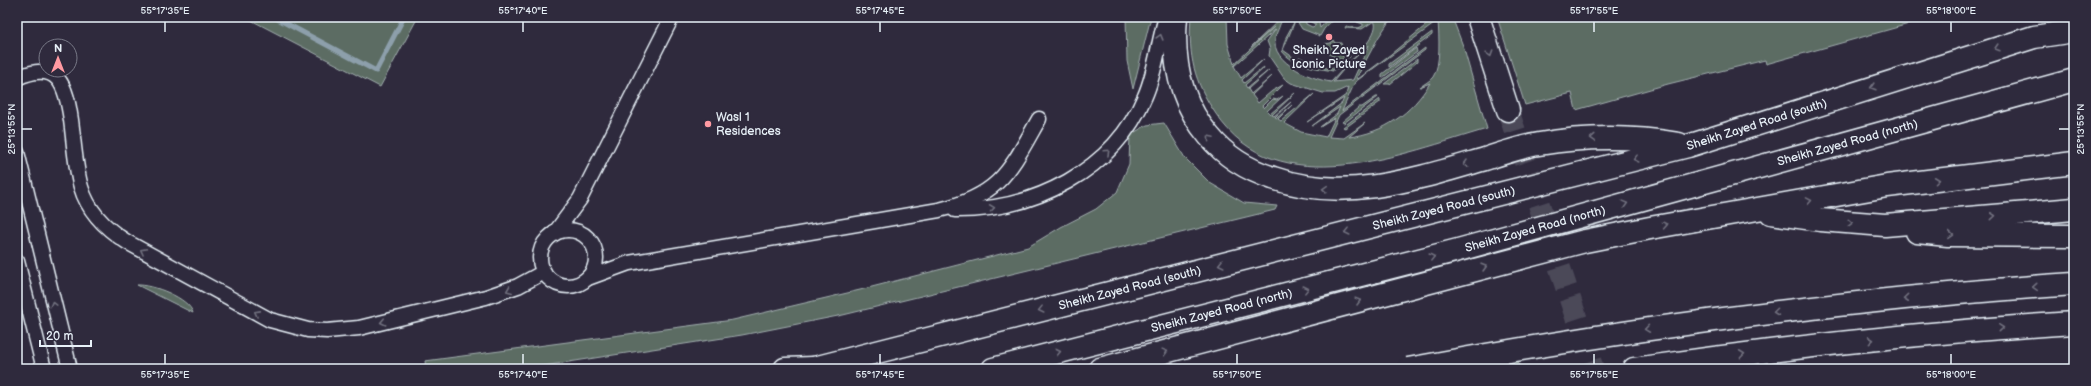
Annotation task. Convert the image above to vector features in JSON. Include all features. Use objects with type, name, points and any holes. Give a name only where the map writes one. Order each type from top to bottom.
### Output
[{"type":"highway","points":[[1176,17],[1174,36],[1178,74],[1191,111],[1202,128],[1230,157],[1248,168],[1286,183],[1328,190],[1370,188],[1511,150],[1564,140],[1626,138],[1688,146]]},
{"type":"highway","points":[[1478,17],[1508,110]]},
{"type":"highway","points":[[2034,37],[2074,19]]},
{"type":"highway","name":"Sheikh Zayed Road (south)","points":[[785,369],[812,368],[1688,146],[2034,37],[2074,31]]},
{"type":"highway","name":"Sheikh Zayed Road (north)","points":[[993,369],[1458,250],[2074,80]]},
{"type":"highway","points":[[1100,369],[1562,247],[1650,228],[1887,186],[2074,163]]},
{"type":"highway","points":[[1885,225],[2074,209]]},
{"type":"highway","points":[[1756,210],[1820,220],[1885,225],[1906,230],[1948,235],[2074,236]]},
{"type":"highway","points":[[1408,369],[1589,337],[1754,314],[1944,294],[2074,284]]},
{"type":"highway","points":[[1634,369],[1860,341],[2074,323]]},
{"type":"street","points":[[672,17],[580,199],[554,234],[545,242],[540,254],[540,260],[544,272],[553,281],[565,285],[577,284],[588,278],[629,263],[939,210],[970,201],[997,183],[1009,172],[1039,119]]},
{"type":"street","points":[[939,210],[971,210],[1016,203],[1060,186],[1080,175],[1096,162],[1125,132],[1145,97],[1152,79],[1155,55],[1166,17]]},
{"type":"street","points":[[17,78],[33,72],[49,73],[56,77],[64,86],[68,97],[81,186],[90,207],[106,227],[127,242],[270,320],[308,330],[327,331],[359,328],[502,292],[544,272]]},
{"type":"street","points":[[17,152],[69,368]]},
{"type":"street","points":[[580,199],[577,216],[580,233]]},
{"type":"street","points":[[554,234],[567,230],[580,233],[590,240],[595,250],[594,268],[588,278]]},
{"type":"street","points":[[595,250],[611,258],[629,263]]},
{"type":"street","points":[[17,261],[44,369]]},
{"type":"green space","points":[[245,17],[418,17],[380,87]]},
{"type":"green space","points":[[1126,17],[1151,17],[1133,89],[1127,61]]},
{"type":"green space","points":[[1191,17],[1227,17],[1228,44],[1234,64],[1274,27],[1251,47],[1282,17],[1285,17],[1277,32],[1275,42],[1277,51],[1291,66],[1301,72],[1312,77],[1331,82],[1345,67],[1333,69],[1333,71],[1306,66],[1292,60],[1282,51],[1286,37],[1297,17],[1301,20],[1305,17],[1306,24],[1312,27],[1315,26],[1315,24],[1309,21],[1308,17],[1315,17],[1313,21],[1319,23],[1320,28],[1330,17],[1335,17],[1320,36],[1302,29],[1297,21],[1295,21],[1283,50],[1297,60],[1301,60],[1299,57],[1316,65],[1327,68],[1340,66],[1351,60],[1362,50],[1371,37],[1374,31],[1374,21],[1362,29],[1345,28],[1346,26],[1358,28],[1363,26],[1363,24],[1357,22],[1354,17],[1386,17],[1385,20],[1392,17],[1378,38],[1357,77],[1358,79],[1436,17],[1452,17],[1463,46],[1487,129],[1418,150],[1381,159],[1343,165],[1307,166],[1272,159],[1242,142],[1216,114],[1208,102],[1202,91],[1194,68],[1190,31]],"holes":[[[1438,21],[1439,50],[1436,72],[1429,81],[1420,87],[1430,83],[1415,104],[1396,120],[1374,131],[1349,137],[1365,123],[1344,138],[1329,137],[1339,115],[1425,50],[1425,48],[1342,111],[1355,82]],[[1276,29],[1267,41],[1270,49],[1269,56],[1284,78],[1291,83],[1323,93],[1335,93],[1348,87],[1346,95],[1307,122],[1344,98],[1342,103],[1312,126],[1340,107],[1337,114],[1320,127],[1335,118],[1326,137],[1301,132],[1284,123],[1314,94],[1281,121],[1278,119],[1292,105],[1277,118],[1275,117],[1291,102],[1274,116],[1272,115],[1295,93],[1270,114],[1267,111],[1283,96],[1277,100],[1273,99],[1264,108],[1262,106],[1283,85],[1272,91],[1258,103],[1252,95],[1272,76],[1251,94],[1248,89],[1269,70],[1247,88],[1245,85],[1264,67],[1244,83],[1242,80],[1264,59],[1241,78],[1234,66]],[[1369,45],[1353,80],[1333,82],[1348,64]]]},
{"type":"green space","points":[[1497,17],[1934,17],[1766,64],[1765,60],[1668,84],[1576,110],[1572,93],[1525,105]]},
{"type":"green space","points":[[1432,32],[1432,35],[1389,67],[1389,64]]},
{"type":"green space","points":[[1333,40],[1335,43],[1341,43],[1342,49],[1349,50],[1342,56],[1349,55],[1350,57],[1340,60],[1331,56],[1327,52],[1325,44],[1331,43]]},
{"type":"green space","points":[[1416,48],[1417,52],[1382,78],[1382,74]]},
{"type":"green space","points":[[1417,59],[1417,62],[1390,84],[1384,84]]},
{"type":"green space","points":[[1378,97],[1344,123],[1342,122],[1359,107],[1362,107]]},
{"type":"green space","points":[[1380,99],[1380,102],[1345,128],[1343,127]]},
{"type":"green space","points":[[1164,123],[1185,158],[1210,183],[1244,203],[1277,206],[1275,210],[843,315],[742,335],[524,369],[426,369],[425,361],[733,320],[860,290],[1028,247],[1061,227],[1096,209],[1117,192],[1129,164],[1130,135],[1147,125]]},
{"type":"green space","points":[[137,285],[160,289],[177,297],[190,307],[193,313]]},
{"type":"green space","points":[[1518,361],[1521,369],[1450,369]]},
{"type":"waterway","points":[[274,17],[376,71],[404,17]]},
{"type":"tunnel","points":[[1508,110],[1593,369]]},
{"type":"place","name":"Sheikh Zayed Iconic Picture","points":[[1329,37]]},
{"type":"place","name":"Wasl 1 Residences","points":[[708,124]]}]
